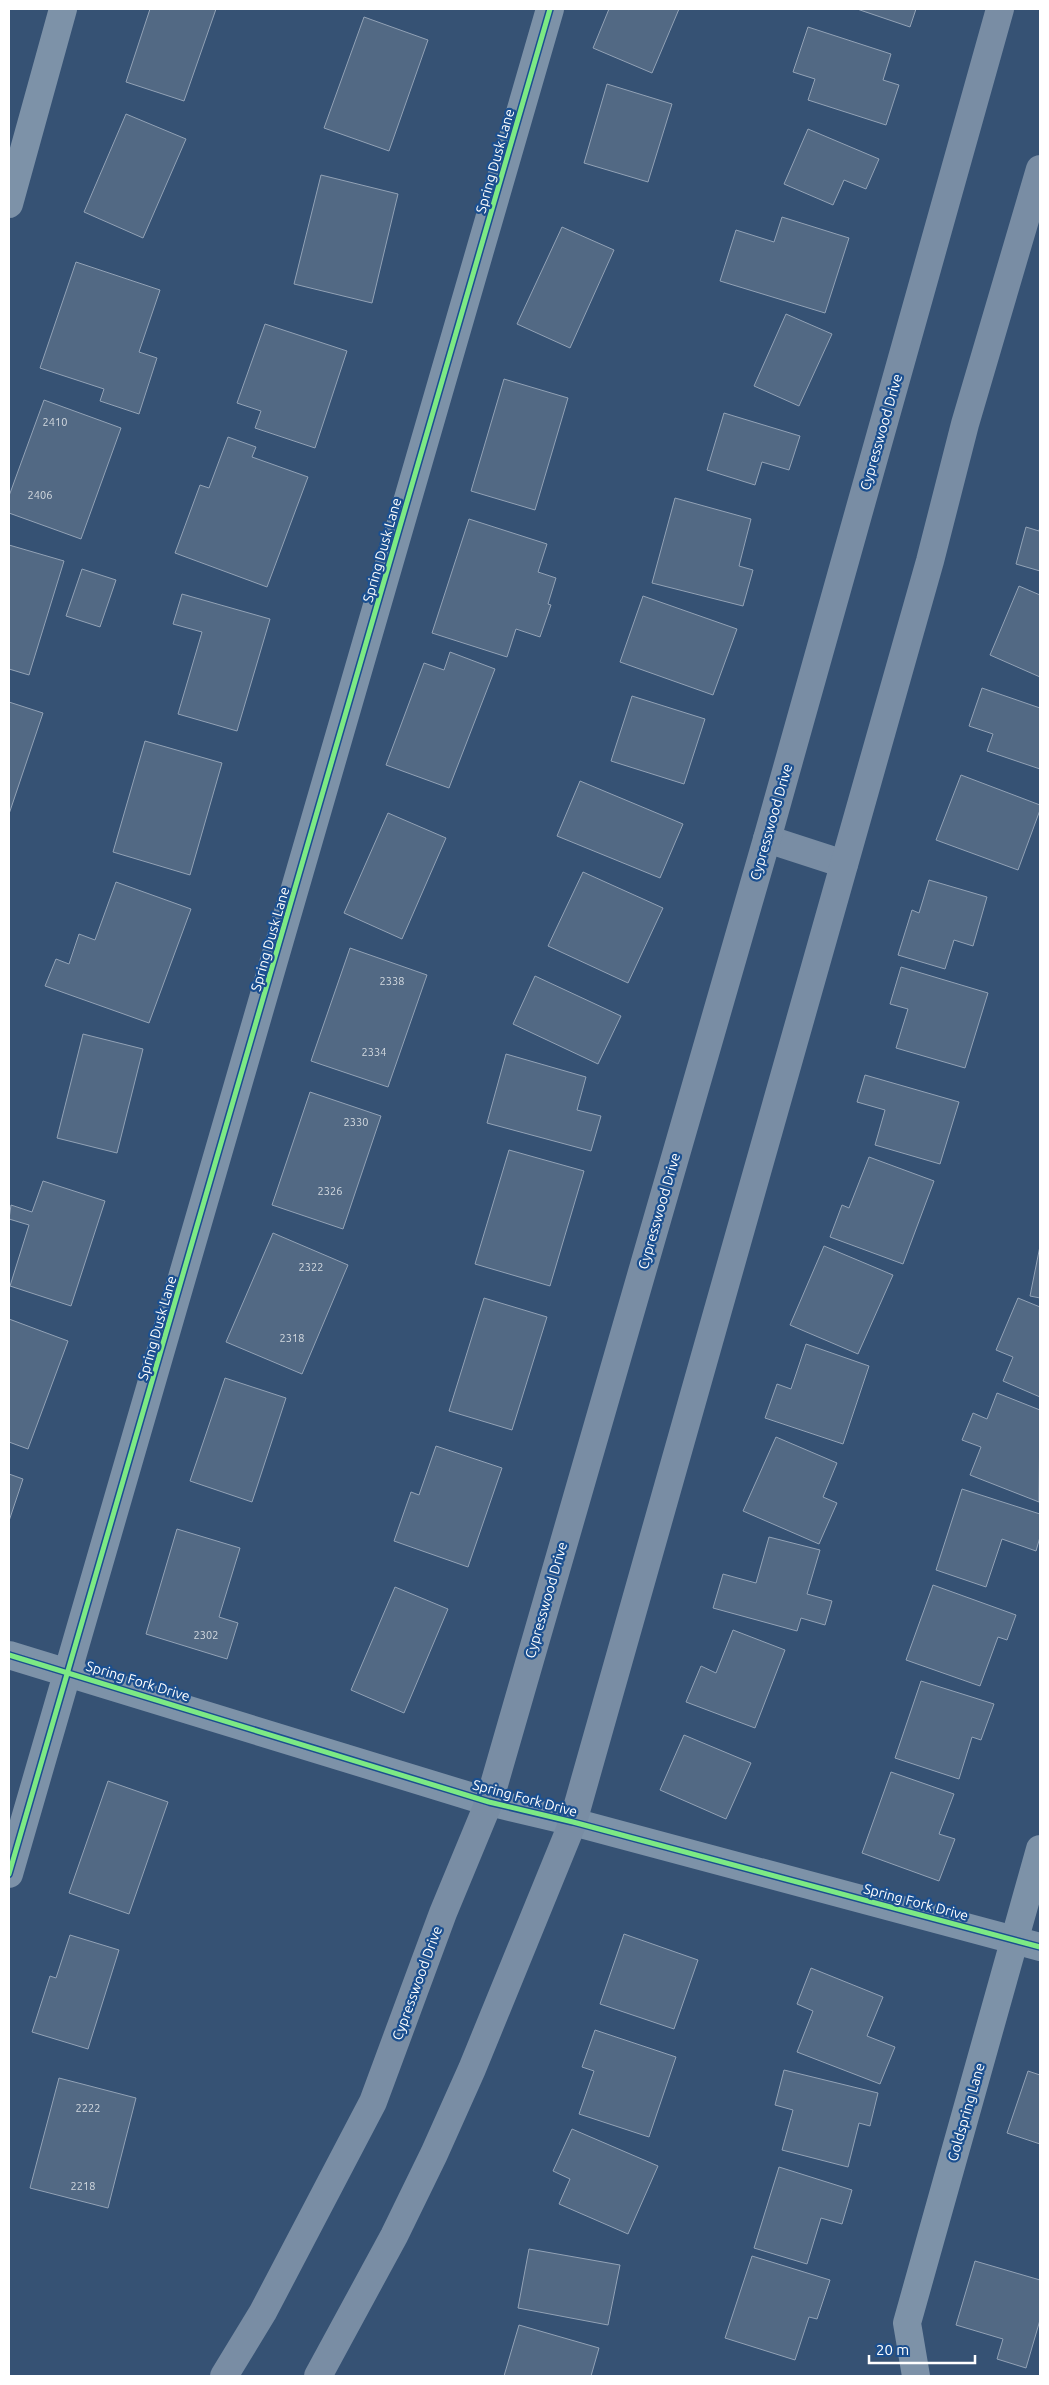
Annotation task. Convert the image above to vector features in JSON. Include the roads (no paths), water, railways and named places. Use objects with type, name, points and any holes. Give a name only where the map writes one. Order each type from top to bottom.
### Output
[{"type":"main road","name":"Cypresswood Drive","points":[[224,2376],[263,2312],[373,2102],[443,1913],[489,1802],[767,839],[1000,9]]},
{"type":"main road","points":[[318,2376],[394,2236],[438,2145],[472,2070],[573,1822],[930,561],[965,424],[1040,169]]},
{"type":"main road","points":[[767,839],[844,864]]},
{"type":"street","points":[[9,204],[63,9]]},
{"type":"street","name":"Spring Dusk Lane","points":[[9,1874],[550,9]]},
{"type":"street","name":"Spring Fork Drive","points":[[9,1655],[489,1802],[573,1822],[1040,1947]]},
{"type":"street","name":"Goldspring Lane","points":[[916,2376],[907,2324],[1040,1849]]}]
